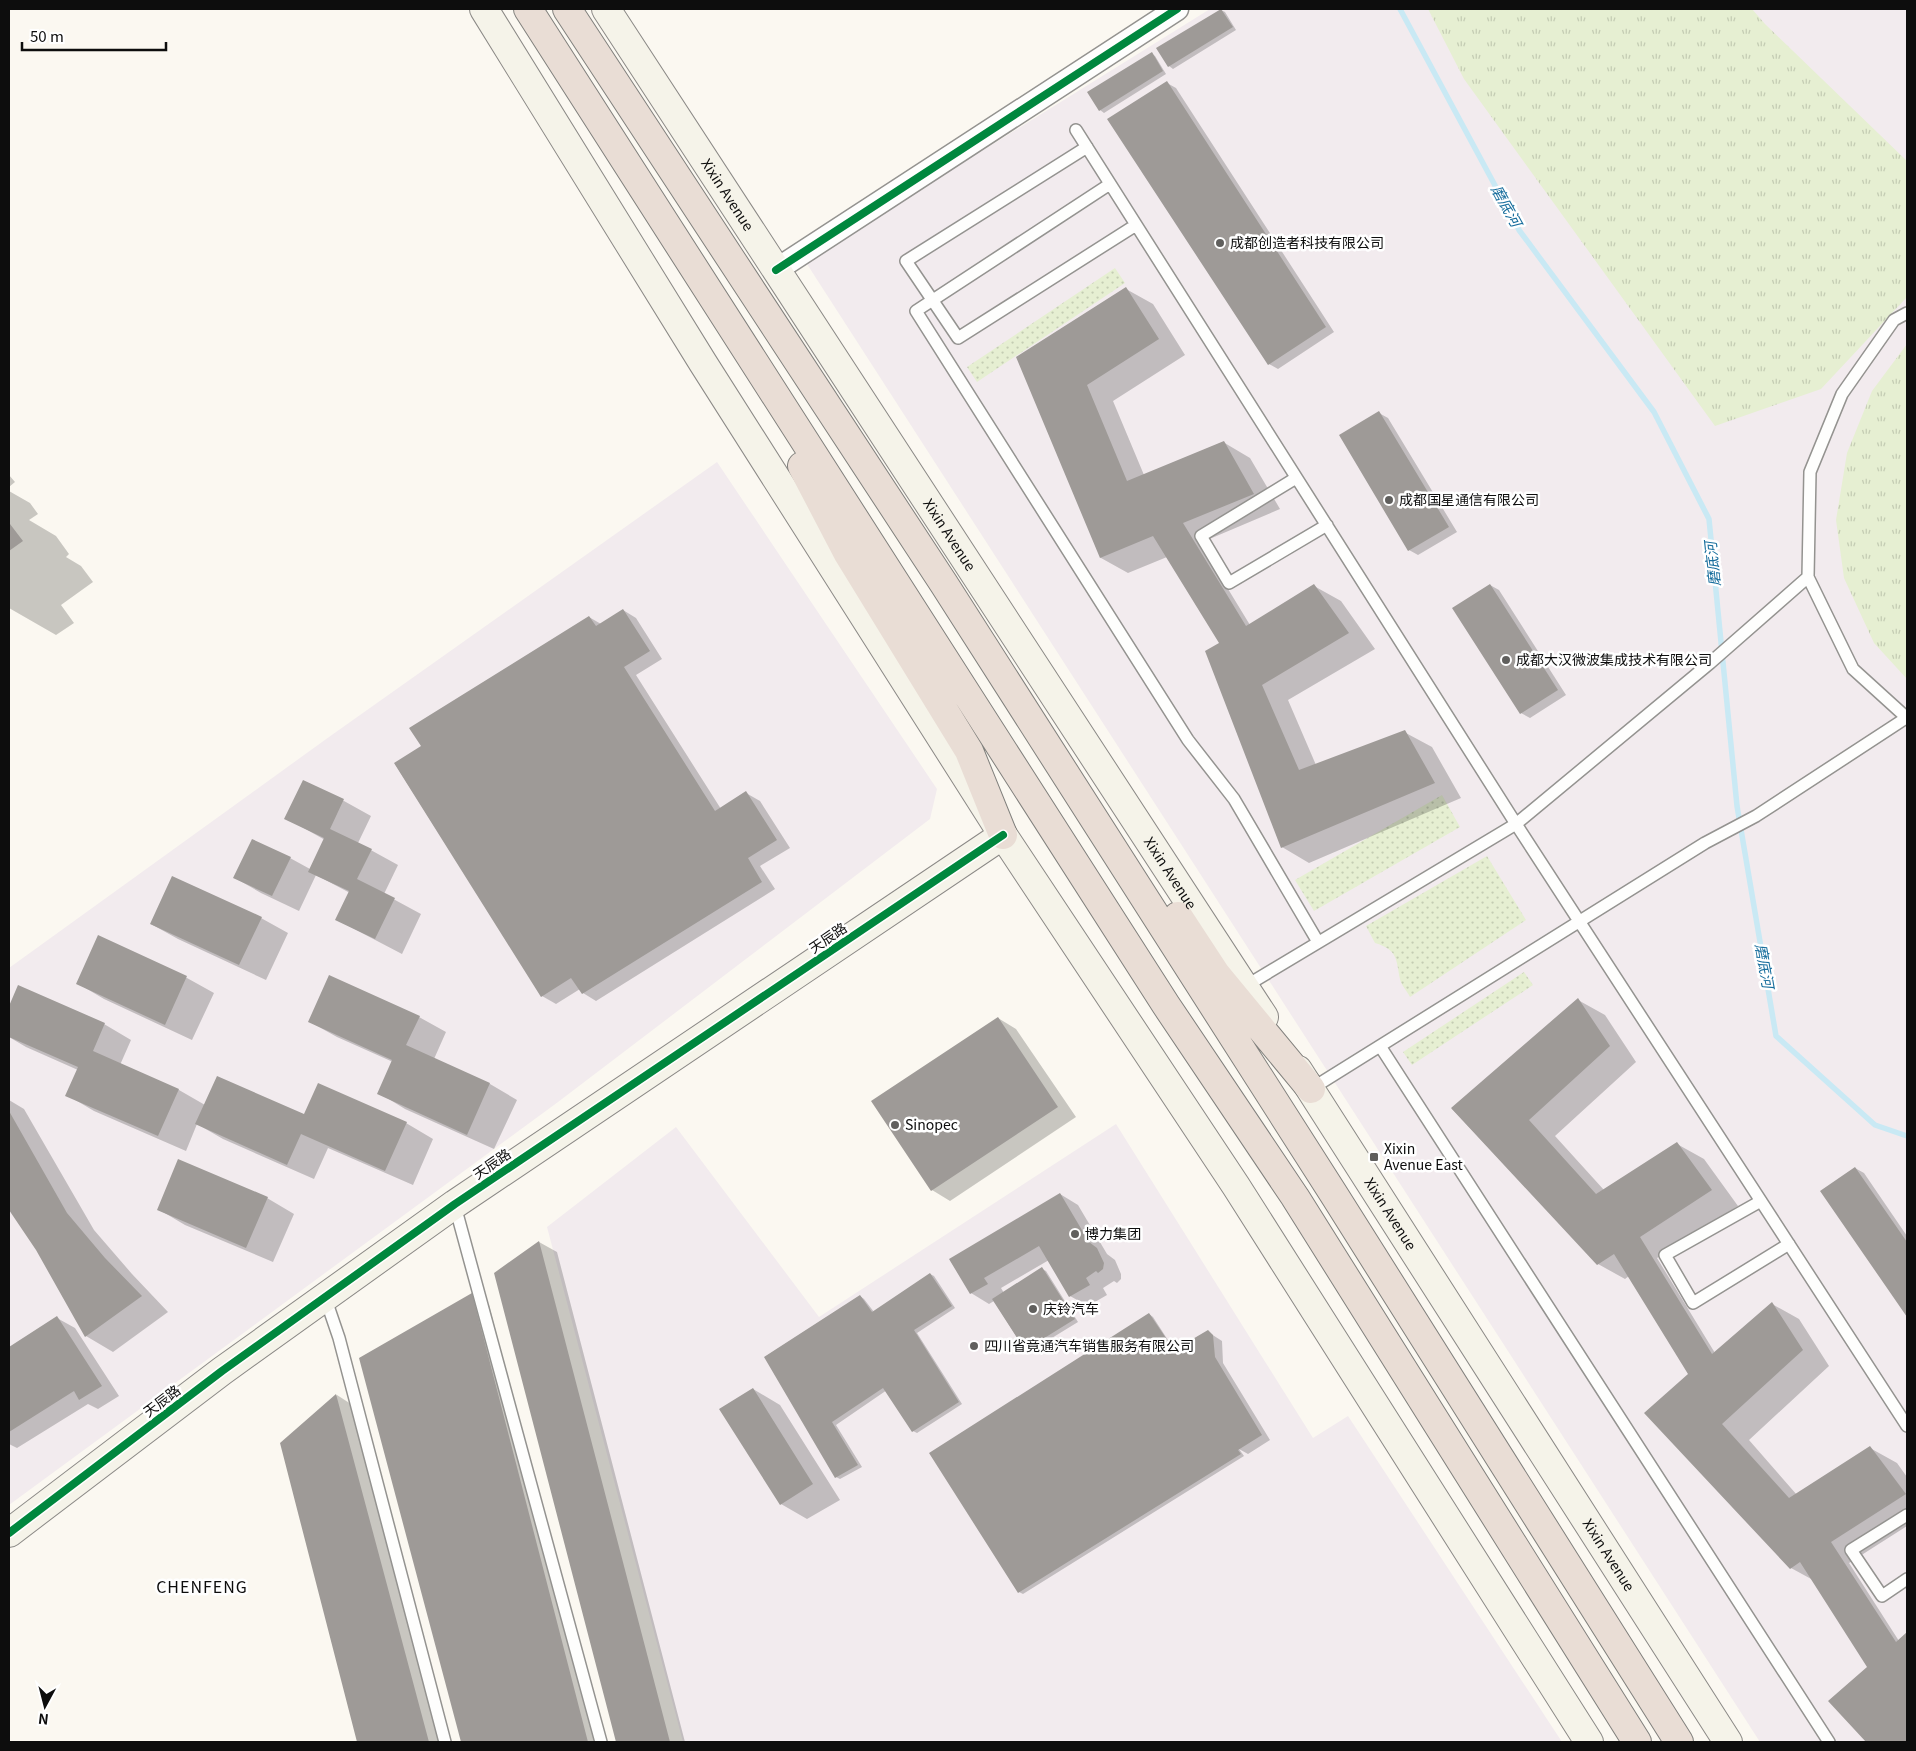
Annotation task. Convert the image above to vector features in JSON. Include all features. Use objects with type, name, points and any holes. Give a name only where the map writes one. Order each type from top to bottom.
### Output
[{"type":"highway","points":[[528,9],[1166,1005],[1295,1197],[1637,1742]]},
{"type":"highway","points":[[567,9],[944,584],[1328,1185],[1679,1742]]},
{"type":"highway","points":[[713,297],[848,554],[969,751],[1002,835]]},
{"type":"highway","points":[[944,584],[1080,766],[1216,974],[1311,1089]]},
{"type":"main road","points":[[484,9],[708,372],[1002,835],[1236,1186],[1589,1742]]},
{"type":"main road","name":"Xixin Avenue","points":[[606,9],[1311,1089],[1728,1742]]},
{"type":"main road","name":"天辰路","points":[[9,1533],[222,1371],[454,1204],[1002,835]]},
{"type":"street","points":[[776,270],[1177,9]]},
{"type":"lane","points":[[1076,130],[1516,824],[1907,1426]]},
{"type":"lane","points":[[1087,147],[906,261],[958,338],[1136,225]]},
{"type":"lane","points":[[1110,184],[916,311],[1188,740],[1234,799],[1318,942]]},
{"type":"lane","points":[[1311,1089],[1705,843],[1756,816],[1907,718],[1852,669],[1808,577],[1810,472],[1842,394],[1894,320],[1907,313]]},
{"type":"lane","points":[[1296,478],[1201,536],[1229,583],[1327,525]]},
{"type":"lane","points":[[1244,987],[1516,824],[1710,663],[1808,577]]},
{"type":"lane","points":[[1380,1046],[1829,1742]]},
{"type":"lane","points":[[1761,1201],[1665,1255],[1693,1303],[1789,1244]]},
{"type":"lane","points":[[454,1204],[601,1742]]},
{"type":"lane","points":[[325,1297],[339,1338],[445,1742]]},
{"type":"lane","points":[[1907,1515],[1851,1550],[1882,1596],[1907,1580]]},
{"type":"shaded area","points":[[1210,9],[1907,9],[1907,1742],[1760,1742],[805,261]]},
{"type":"shaded area","points":[[717,462],[937,789],[930,819],[558,1102],[9,1505],[9,968],[329,737]]},
{"type":"shaded area","points":[[1116,1124],[1313,1438],[1348,1416],[1562,1742],[683,1742],[547,1227],[676,1127],[819,1317]]},
{"type":"green space","points":[[1428,9],[1752,9],[1765,24],[1907,161],[1907,297],[1821,389],[1715,426],[1464,79]]},
{"type":"green space","points":[[1115,268],[1125,283],[977,382],[967,367]]},
{"type":"green space","points":[[1907,344],[1907,679],[1874,643],[1844,578],[1836,520],[1847,453],[1872,391]]},
{"type":"green space","points":[[1442,795],[1460,827],[1314,911],[1295,880]]},
{"type":"green space","points":[[1487,856],[1526,920],[1410,997],[1401,981],[1395,956],[1388,949],[1375,943],[1366,926]]},
{"type":"green space","points":[[1524,972],[1533,985],[1412,1065],[1403,1052]]},
{"type":"building","points":[[1221,9],[1233,27],[1168,67],[1156,48]]},
{"type":"building","points":[[1152,52],[1163,71],[1099,111],[1087,92]]},
{"type":"building","points":[[1167,81],[1326,327],[1268,365],[1107,119]]},
{"type":"building","points":[[1126,287],[1159,339],[1087,385],[1127,481],[1224,441],[1254,494],[1183,523],[1246,626],[1314,584],[1349,633],[1262,685],[1299,770],[1405,730],[1435,783],[1281,848],[1205,651],[1219,643],[1153,536],[1100,558],[1016,357]]},
{"type":"building","points":[[1379,411],[1449,527],[1408,551],[1339,435]]},
{"type":"building","points":[[9,525],[23,541],[9,551]]},
{"type":"building","points":[[1490,584],[1558,690],[1520,714],[1452,608]]},
{"type":"building","points":[[623,609],[650,651],[624,667],[715,811],[746,791],[777,840],[748,858],[762,882],[582,994],[571,978],[541,997],[394,763],[421,746],[409,728],[589,616],[596,626]]},
{"type":"building","points":[[303,780],[344,799],[330,829],[372,849],[357,879],[395,898],[375,939],[335,920],[349,891],[308,872],[324,838],[284,819]]},
{"type":"building","points":[[252,839],[291,857],[272,896],[233,878]]},
{"type":"building","points":[[172,876],[262,917],[239,965],[150,924]]},
{"type":"building","points":[[98,935],[187,976],[165,1025],[76,984]]},
{"type":"building","points":[[329,975],[420,1016],[406,1045],[490,1083],[467,1135],[377,1094],[392,1060],[308,1022]]},
{"type":"building","points":[[18,985],[105,1023],[93,1051],[179,1089],[158,1136],[65,1096],[78,1067],[9,1037],[9,1006]]},
{"type":"building","points":[[1578,998],[1610,1046],[1529,1120],[1596,1194],[1677,1142],[1712,1190],[1640,1237],[1712,1354],[1772,1302],[1803,1350],[1722,1424],[1789,1498],[1870,1446],[1906,1494],[1831,1542],[1896,1642],[1907,1632],[1907,1742],[1866,1742],[1828,1701],[1867,1667],[1800,1562],[1790,1569],[1644,1413],[1688,1374],[1614,1254],[1597,1265],[1451,1108]]},
{"type":"building","points":[[998,1017],[1058,1107],[931,1191],[871,1101]]},
{"type":"building","points":[[217,1076],[304,1114],[318,1083],[407,1122],[385,1171],[301,1134],[287,1165],[195,1124]]},
{"type":"building","points":[[9,1111],[67,1213],[105,1258],[142,1296],[85,1337],[36,1250],[9,1210]]},
{"type":"building","points":[[178,1159],[268,1197],[246,1248],[157,1210]]},
{"type":"building","points":[[1855,1167],[1907,1242],[1907,1317],[1820,1191]]},
{"type":"building","points":[[1060,1193],[1089,1242],[1097,1248],[1104,1263],[1103,1269],[1098,1273],[1096,1271],[1086,1278],[1090,1285],[1069,1297],[1039,1246],[984,1278],[988,1284],[970,1294],[949,1259]]},
{"type":"building","points":[[539,1241],[670,1742],[616,1742],[494,1273]]},
{"type":"building","name":"庆铃汽车","points":[[1042,1267],[1075,1319],[1025,1350],[992,1299]]},
{"type":"building","points":[[930,1273],[952,1306],[914,1330],[959,1402],[912,1432],[883,1388],[832,1422],[858,1465],[835,1478],[764,1357],[860,1295],[872,1312]]},
{"type":"building","points":[[472,1293],[588,1742],[461,1742],[359,1358]]},
{"type":"building","points":[[1149,1313],[1174,1350],[1208,1330],[1213,1335],[1215,1357],[1262,1435],[1238,1450],[1241,1454],[1018,1593],[929,1453]]},
{"type":"building","points":[[57,1316],[102,1386],[79,1400],[74,1391],[9,1432],[9,1347]]},
{"type":"building","points":[[753,1388],[813,1484],[780,1505],[719,1409]]},
{"type":"building","points":[[336,1394],[429,1742],[357,1742],[280,1443]]},
{"type":"waterway","name":"磨底河","points":[[1400,9],[1519,230],[1654,412],[1709,519],[1737,806],[1776,1036],[1875,1125],[1907,1136]]},
{"type":"cycle path","points":[[776,270],[1177,9]]},
{"type":"cycle path","points":[[9,1533],[222,1371],[455,1204],[1003,835]]},
{"type":"place","name":"成都创造者科技有限公司","points":[[1220,243]]},
{"type":"place","name":"成都国星通信有限公司","points":[[1389,500]]},
{"type":"place","name":"成都大汉微波集成技术有限公司","points":[[1506,660]]},
{"type":"place","name":"Sinopec","points":[[895,1125]]},
{"type":"place","name":"Xixin Avenue East","points":[[1374,1157]]},
{"type":"place","name":"博力集团","points":[[1075,1234]]},
{"type":"place","name":"庆铃汽车","points":[[1033,1309]]},
{"type":"place","name":"四川省竟通汽车销售服务有限公司","points":[[974,1346]]},
{"type":"district","name":"CHENFENG","points":[[202,1587]]}]
